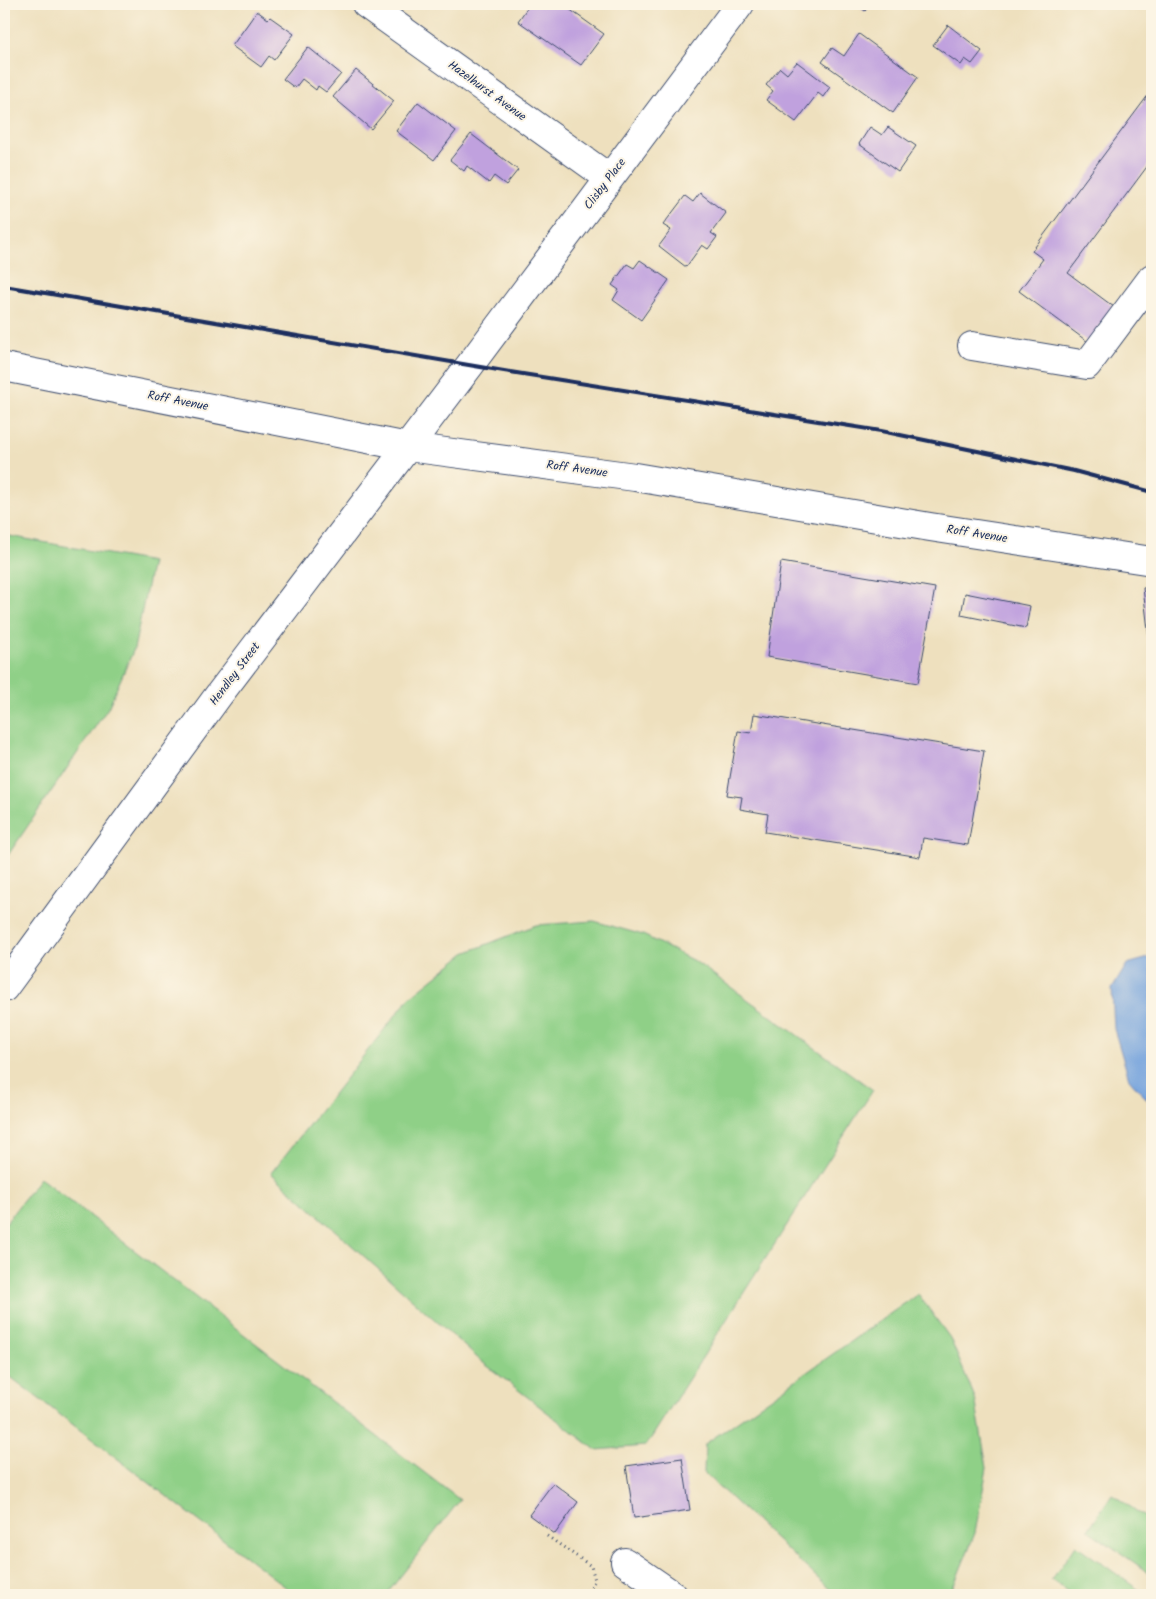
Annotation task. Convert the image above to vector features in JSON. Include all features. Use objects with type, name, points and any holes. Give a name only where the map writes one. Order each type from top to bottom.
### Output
[{"type":"street","name":"Hazelhurst Avenue","points":[[366,4],[609,178]]},
{"type":"street","name":"Clisby Place","points":[[470,365],[740,4]]},
{"type":"street","points":[[972,346],[1087,365],[1152,278]]},
{"type":"street","name":"Hendley Street","points":[[4,988],[218,696],[470,365]]},
{"type":"street","name":"Roff Avenue","points":[[4,367],[408,447],[635,477],[930,527],[1152,561]]},
{"type":"street","points":[[625,1562],[673,1595]]},
{"type":"path","points":[[547,1536],[591,1566],[595,1580],[587,1595]]},
{"type":"green space","points":[[4,535],[152,562],[134,649],[108,708],[4,861]]},
{"type":"green space","points":[[594,921],[643,935],[696,962],[873,1090],[646,1446],[596,1450],[481,1361],[271,1173],[410,997],[465,953],[536,925]]},
{"type":"green space","points":[[40,1178],[460,1500],[386,1595],[296,1595],[4,1372],[4,1225]]},
{"type":"green space","points":[[918,1294],[950,1338],[975,1398],[987,1468],[975,1533],[950,1595],[836,1595],[704,1473],[705,1444]]},
{"type":"green space","points":[[1112,1494],[1152,1522],[1152,1575],[1088,1530]]},
{"type":"green space","points":[[1076,1545],[1146,1595],[1073,1595],[1051,1580]]},
{"type":"water","points":[[1152,957],[1152,1105],[1129,1079],[1114,1029],[1112,989],[1127,964]]},
{"type":"building","points":[[530,4],[562,4],[604,34],[581,65],[518,21]]},
{"type":"building","points":[[856,4],[871,4],[865,11]]},
{"type":"building","points":[[257,11],[268,19],[270,17],[294,34],[274,60],[269,56],[261,67],[232,46]]},
{"type":"building","points":[[948,25],[982,51],[972,64],[965,59],[961,65],[933,45]]},
{"type":"building","points":[[859,34],[918,77],[893,113],[822,62],[832,48],[844,56]]},
{"type":"building","points":[[308,47],[341,74],[326,92],[318,86],[316,90],[302,79],[295,88],[283,79]]},
{"type":"building","points":[[797,62],[830,87],[823,97],[818,93],[796,122],[766,100],[773,91],[766,85],[780,68],[787,74]]},
{"type":"building","points":[[356,70],[394,101],[371,129],[333,97]]},
{"type":"building","points":[[1152,90],[1152,160],[1068,273],[1114,307],[1088,342],[1019,291],[1043,259],[1032,251]]},
{"type":"building","points":[[418,102],[456,131],[434,160],[396,131]]},
{"type":"building","points":[[870,127],[882,135],[888,127],[916,146],[898,172],[859,144]]},
{"type":"building","points":[[471,134],[518,170],[506,185],[494,176],[489,183],[467,166],[464,171],[450,160]]},
{"type":"building","points":[[700,193],[726,213],[711,233],[717,237],[708,249],[702,245],[686,267],[659,246],[671,230],[663,225],[685,196],[693,202]]},
{"type":"building","points":[[640,260],[669,280],[641,320],[613,300],[619,290],[612,285],[627,264],[634,268]]},
{"type":"building","points":[[781,562],[935,588],[918,683],[767,657]]},
{"type":"building","points":[[1152,587],[1152,654],[1151,655],[1143,588]]},
{"type":"building","points":[[965,593],[1030,606],[1026,628],[961,615]]},
{"type":"building","points":[[754,714],[984,751],[968,845],[923,838],[920,857],[765,832],[768,814],[740,809],[742,797],[727,795],[738,731],[751,733]]},
{"type":"building","points":[[682,1458],[690,1510],[634,1518],[626,1466]]},
{"type":"building","points":[[553,1483],[578,1502],[555,1534],[529,1515]]},
{"type":"railway","points":[[4,286],[504,371],[881,431],[1074,471],[1152,492]]}]
